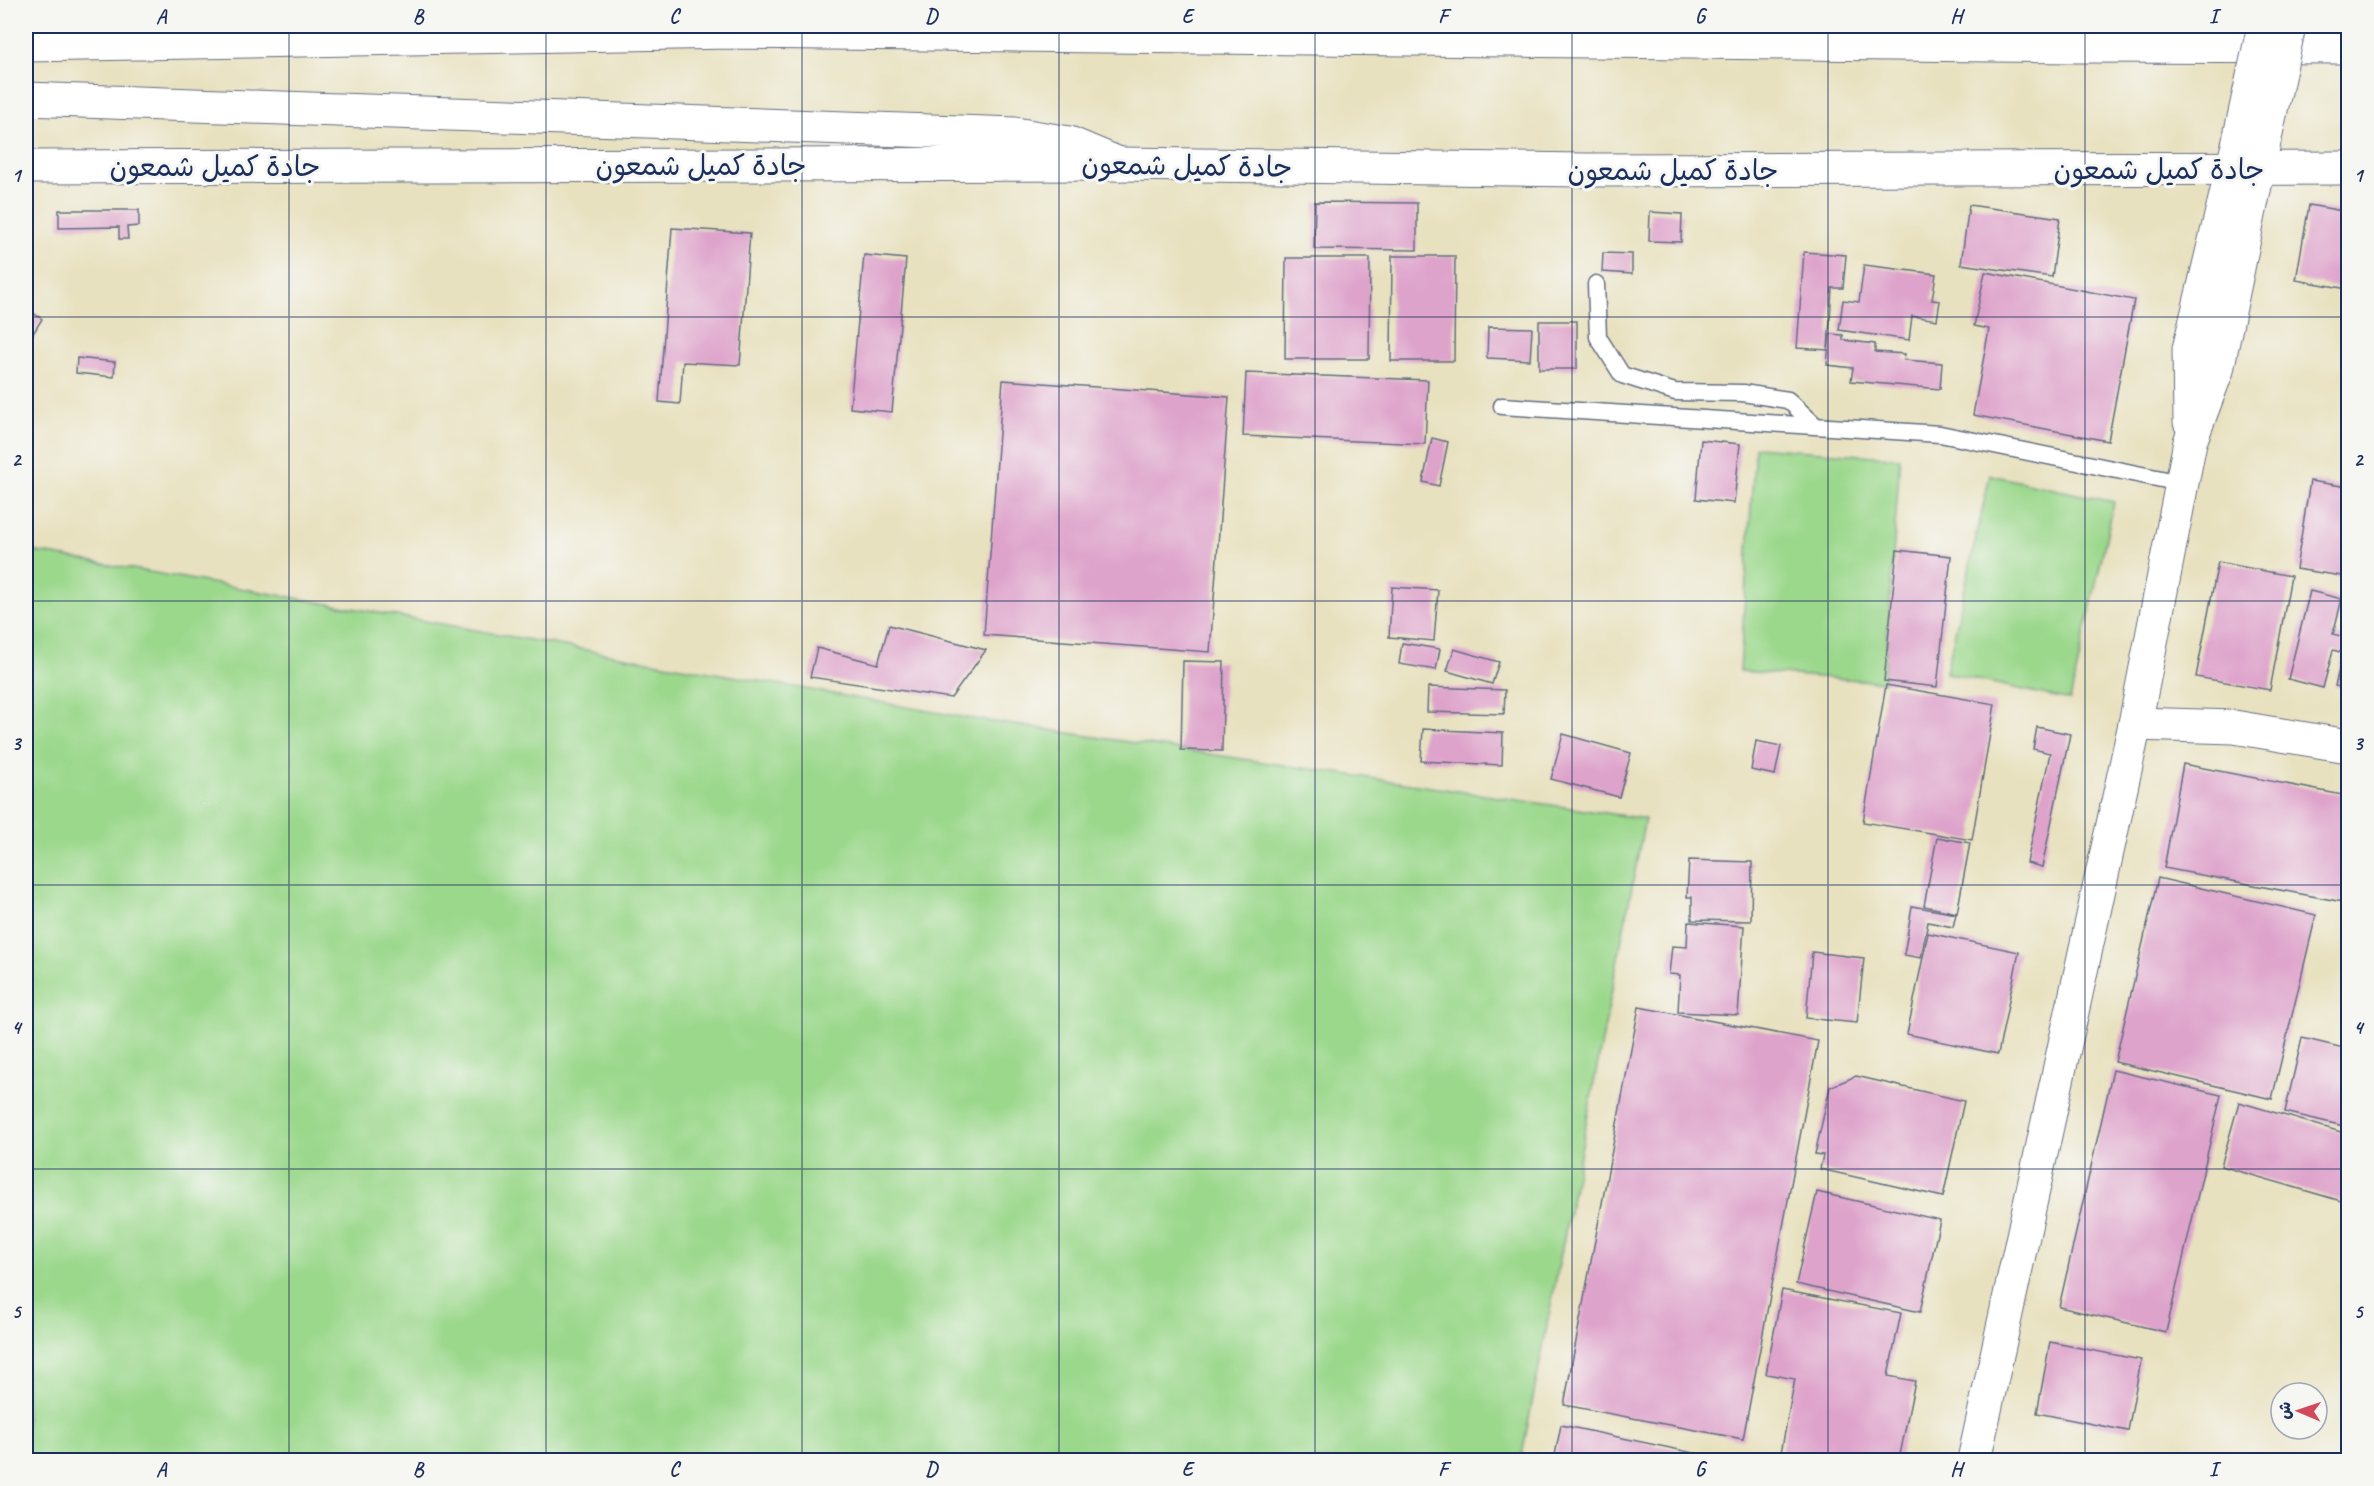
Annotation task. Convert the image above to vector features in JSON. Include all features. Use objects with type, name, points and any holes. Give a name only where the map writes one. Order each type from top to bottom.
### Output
[{"type":"main road","points":[[1974,1461],[2135,724],[2190,442],[2189,349],[2246,169],[2252,137],[2264,26]]},
{"type":"main road","points":[[2252,137],[2289,26]]},
{"type":"main road","points":[[26,45],[730,32],[2349,47]]},
{"type":"main road","points":[[26,99],[1015,134],[1069,143],[1119,164]]},
{"type":"main road","name":"جادة كميل شمعون","points":[[26,167],[1119,164],[1585,170],[2349,168]]},
{"type":"main road","points":[[2135,724],[2234,727],[2349,746]]},
{"type":"lane","points":[[1596,284],[1598,337],[1622,375],[1675,392],[1743,393],[1788,400],[1815,426]]},
{"type":"lane","points":[[1502,406],[1940,434],[2181,483]]},
{"type":"green space","points":[[1755,447],[1900,458],[1884,682],[1740,671]]},
{"type":"green space","points":[[1990,475],[2114,502],[2070,700],[1946,673]]},
{"type":"green space","points":[[26,550],[968,718],[1645,819],[1521,1460],[26,1460]]},
{"type":"building","points":[[1315,202],[1417,203],[1417,250],[1314,249]]},
{"type":"building","points":[[1969,205],[2060,218],[2052,277],[1961,264]]},
{"type":"building","points":[[2309,205],[2348,212],[2348,289],[2296,280]]},
{"type":"building","points":[[59,210],[139,210],[139,226],[127,227],[128,239],[119,239],[119,227],[59,228]]},
{"type":"building","points":[[1650,212],[1682,214],[1681,242],[1649,241]]},
{"type":"building","points":[[672,228],[750,233],[740,365],[683,362],[680,404],[659,402]]},
{"type":"building","points":[[1804,252],[1846,255],[1843,288],[1832,288],[1828,350],[1797,348]]},
{"type":"building","points":[[1603,253],[1632,254],[1632,274],[1602,272]]},
{"type":"building","points":[[864,255],[906,259],[892,412],[850,408]]},
{"type":"building","points":[[1392,256],[1455,256],[1454,361],[1391,361]]},
{"type":"building","points":[[1286,258],[1370,258],[1369,359],[1285,359]]},
{"type":"building","points":[[1864,265],[1936,274],[1932,300],[1940,301],[1937,320],[1912,316],[1909,340],[1839,330],[1843,300],[1859,302]]},
{"type":"building","points":[[1985,272],[2134,300],[2108,441],[1973,415],[1989,329],[1974,326]]},
{"type":"building","points":[[26,308],[42,319],[26,345]]},
{"type":"building","points":[[1539,321],[1577,321],[1577,369],[1539,369]]},
{"type":"building","points":[[1488,327],[1532,328],[1530,360],[1487,358]]},
{"type":"building","points":[[1830,334],[1843,335],[1843,340],[1875,344],[1875,352],[1905,354],[1904,360],[1942,363],[1940,389],[1851,381],[1853,368],[1827,365]]},
{"type":"building","points":[[77,358],[115,362],[114,377],[76,373]]},
{"type":"building","points":[[1246,373],[1428,380],[1425,444],[1243,436]]},
{"type":"building","points":[[1003,380],[1229,397],[1210,652],[984,635]]},
{"type":"building","points":[[1432,438],[1448,442],[1439,486],[1423,482]]},
{"type":"building","points":[[1701,440],[1740,444],[1734,503],[1696,499]]},
{"type":"building","points":[[2310,481],[2348,487],[2348,577],[2296,569]]},
{"type":"building","points":[[1897,550],[1951,556],[1937,687],[1884,681]]},
{"type":"building","points":[[2218,562],[2291,576],[2270,690],[2196,677]]},
{"type":"building","points":[[1392,587],[1438,590],[1434,641],[1389,637]]},
{"type":"building","points":[[2310,591],[2342,599],[2333,634],[2348,638],[2348,689],[2335,686],[2343,653],[2333,650],[2323,688],[2288,679]]},
{"type":"building","points":[[889,625],[986,650],[951,698],[810,677],[817,648],[878,664]]},
{"type":"building","points":[[1402,643],[1440,649],[1436,670],[1399,664]]},
{"type":"building","points":[[1454,649],[1499,662],[1492,684],[1447,671]]},
{"type":"building","points":[[1183,661],[1224,662],[1222,751],[1181,750]]},
{"type":"building","points":[[1886,685],[1995,704],[1972,840],[1863,822]]},
{"type":"building","points":[[1428,687],[1505,690],[1504,714],[1427,712]]},
{"type":"building","points":[[2037,727],[2070,734],[2042,867],[2027,863],[2050,753],[2033,749]]},
{"type":"building","points":[[1423,729],[1503,733],[1502,765],[1421,761]]},
{"type":"building","points":[[1563,734],[1631,753],[1619,797],[1551,779]]},
{"type":"building","points":[[1756,741],[1781,746],[1775,775],[1751,770]]},
{"type":"building","points":[[2183,764],[2348,796],[2348,874],[2343,902],[2164,868]]},
{"type":"building","points":[[1937,837],[1970,843],[1957,913],[1924,906]]},
{"type":"building","points":[[1689,860],[1752,862],[1751,921],[1692,920],[1692,897],[1687,897]]},
{"type":"building","points":[[2158,878],[2316,915],[2272,1099],[2115,1062]]},
{"type":"building","points":[[1912,906],[1956,914],[1953,927],[1928,922],[1921,958],[1904,955]]},
{"type":"building","points":[[1688,922],[1744,926],[1738,1015],[1678,1012],[1680,975],[1669,974],[1672,946],[1687,947]]},
{"type":"building","points":[[1928,933],[2019,952],[1998,1054],[1907,1034]]},
{"type":"building","points":[[1812,952],[1864,958],[1857,1023],[1806,1018]]},
{"type":"building","points":[[1639,1007],[1818,1041],[1743,1439],[1564,1405]]},
{"type":"building","points":[[2302,1038],[2348,1049],[2348,1127],[2285,1112]]},
{"type":"building","points":[[2113,1070],[2221,1095],[2166,1332],[2059,1307]]},
{"type":"building","points":[[1856,1076],[1964,1101],[1943,1197],[1820,1169],[1823,1155],[1815,1154],[1830,1087]]},
{"type":"building","points":[[2239,1102],[2348,1134],[2348,1203],[2221,1166]]},
{"type":"building","points":[[1817,1192],[1940,1220],[1920,1312],[1796,1284]]},
{"type":"building","points":[[1782,1290],[1901,1313],[1888,1376],[1915,1381],[1899,1460],[1791,1460],[1780,1458],[1795,1379],[1766,1374]]},
{"type":"building","points":[[2050,1342],[2141,1360],[2128,1431],[2037,1413]]},
{"type":"building","points":[[1561,1425],[1713,1457],[1712,1460],[1554,1460]]}]
